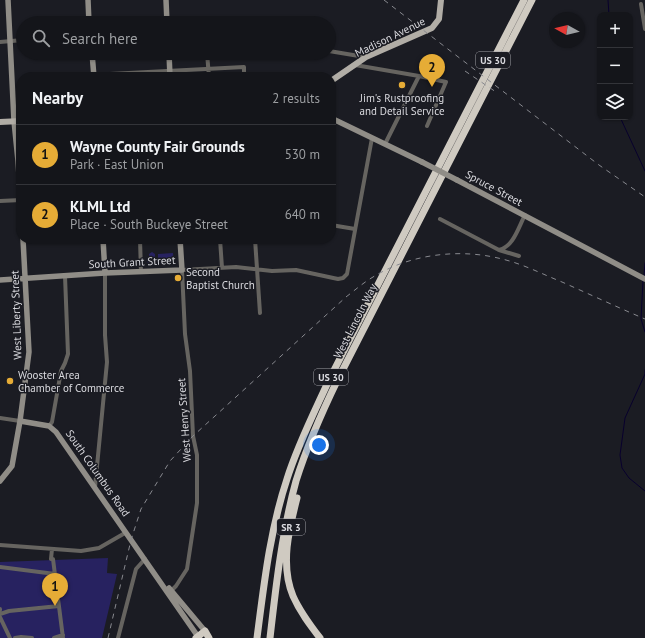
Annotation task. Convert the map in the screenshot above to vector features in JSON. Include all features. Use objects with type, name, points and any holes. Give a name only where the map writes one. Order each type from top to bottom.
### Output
[{"type":"highway","points":[[463,120],[478,83],[520,0]]},
{"type":"highway","name":"US 30","points":[[463,120],[524,0]]},
{"type":"highway","name":"West Lincoln Way","points":[[270,638],[281,553],[289,509],[302,463],[323,411],[532,0]]},
{"type":"highway","name":"West Lincoln Way","points":[[256,638],[271,540],[277,512],[287,478],[302,437],[329,380],[463,120]]},
{"type":"highway","name":"SR 3","points":[[320,638],[306,618],[293,595],[288,576],[287,558],[291,526],[301,479],[323,411]]},
{"type":"main road","points":[[8,0],[9,42],[16,134]]},
{"type":"main road","points":[[88,0],[89,16]]},
{"type":"main road","points":[[166,0],[167,16]]},
{"type":"main road","name":"Madison Avenue","points":[[336,78],[366,57],[432,28],[439,19],[441,0]]},
{"type":"main road","points":[[93,60],[94,72]]},
{"type":"main road","points":[[169,60],[170,72]]},
{"type":"main road","name":"Spruce Street","points":[[336,120],[422,162],[645,279]]},
{"type":"main road","points":[[0,122],[14,121]]},
{"type":"main road","name":"West Liberty Street","points":[[0,481],[12,466],[20,421],[29,352],[22,244]]},
{"type":"main road","points":[[103,244],[105,273]]},
{"type":"main road","name":"West Henry Street","points":[[180,244],[182,270]]},
{"type":"main road","name":"South Grant Street","points":[[0,280],[105,273],[182,270]]},
{"type":"main road","points":[[20,421],[49,426]]},
{"type":"main road","name":"South Columbus Road","points":[[49,426],[61,439],[125,533],[202,636]]},
{"type":"street","points":[[641,4],[645,29]]},
{"type":"street","points":[[0,42],[16,41]]},
{"type":"street","points":[[336,52],[366,57]]},
{"type":"street","points":[[207,60],[208,72]]},
{"type":"street","points":[[355,65],[446,82],[427,126]]},
{"type":"street","points":[[183,72],[208,68],[244,67],[244,72]]},
{"type":"street","points":[[385,144],[419,76]]},
{"type":"street","points":[[336,226],[355,229],[372,138]]},
{"type":"street","points":[[0,201],[16,200]]},
{"type":"street","points":[[499,250],[506,248],[510,243],[525,215]]},
{"type":"street","points":[[440,220],[499,250],[519,256]]},
{"type":"street","name":"South Grant Street","points":[[182,270],[236,267],[296,270],[338,279],[343,278],[347,274],[355,229]]},
{"type":"street","points":[[140,244],[141,272]]},
{"type":"street","points":[[220,244],[222,268]]},
{"type":"street","points":[[255,244],[260,313]]},
{"type":"street","name":"West Henry Street","points":[[170,592],[187,569],[197,503],[197,455],[193,436],[191,382],[185,334],[182,270]]},
{"type":"street","points":[[95,487],[108,362],[105,273]]},
{"type":"street","points":[[49,426],[52,422],[61,371],[68,354],[65,276]]},
{"type":"street","points":[[0,418],[20,421]]},
{"type":"street","points":[[0,545],[81,551],[99,548],[125,533]]},
{"type":"street","points":[[52,548],[51,559],[53,559],[63,637],[54,638]]},
{"type":"street","points":[[118,638],[136,569],[145,559]]},
{"type":"street","points":[[0,568],[55,574]]},
{"type":"street","points":[[0,614],[9,611],[59,606]]},
{"type":"street","points":[[0,617],[10,638]]},
{"type":"street","points":[[16,638],[32,638]]},
{"type":"shaded area","points":[[152,252],[155,254],[155,265],[148,265],[147,257],[149,257],[149,254]]},
{"type":"shaded area","points":[[173,253],[174,263],[158,264],[158,254]]},
{"type":"shaded area","points":[[108,558],[107,573],[117,574],[102,638],[0,638],[0,562]]},
{"type":"waterway","points":[[608,0],[609,12]]},
{"type":"waterway","points":[[621,120],[645,171]]},
{"type":"waterway","points":[[644,276],[645,263]]},
{"type":"waterway","points":[[643,281],[641,319],[645,332]]},
{"type":"waterway","points":[[645,370],[645,374],[625,418],[620,455],[622,468],[629,478],[645,491]]},
{"type":"railway","points":[[384,0],[599,165],[645,197]]},
{"type":"railway","points":[[465,71],[496,92]]},
{"type":"railway","points":[[108,638],[131,540],[141,509],[170,461],[193,436],[346,297],[373,277],[387,269],[419,258],[452,254],[486,256],[525,266],[645,319]]},
{"type":"place","name":"Jim's Rustproofing and Detail Service","points":[[402,85]]},
{"type":"place","name":"KLML Ltd","points":[[432,87]]},
{"type":"place","name":"Second Baptist Church","points":[[178,278]]},
{"type":"place","name":"Wooster Area Chamber of Commerce","points":[[10,381]]},
{"type":"place","name":"Wayne County Fair Grounds","points":[[55,606]]}]
